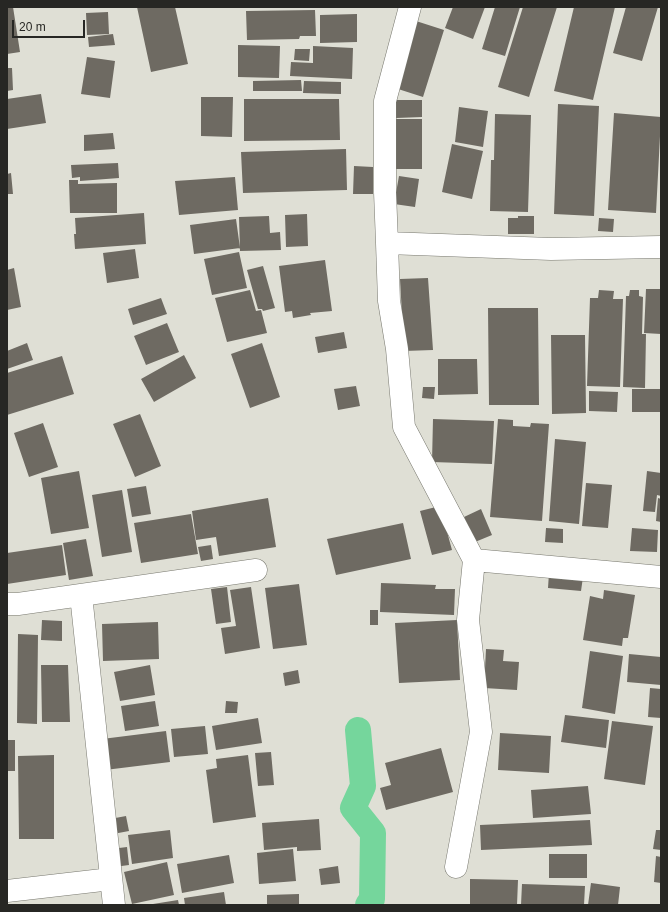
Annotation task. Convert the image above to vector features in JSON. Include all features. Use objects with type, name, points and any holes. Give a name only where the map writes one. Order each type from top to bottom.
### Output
[{"type":"street","points":[[410,7],[385,101],[385,192],[388,301],[397,349],[404,427],[474,560],[468,620],[481,732],[456,867]]},
{"type":"street","points":[[387,243],[551,249],[661,248]]},
{"type":"street","points":[[474,560],[661,577]]},
{"type":"street","points":[[7,604],[18,604],[256,570]]},
{"type":"street","points":[[81,595],[114,905]]},
{"type":"street","points":[[7,891],[111,879]]},
{"type":"building","points":[[7,7],[13,7],[20,52],[7,54]]},
{"type":"building","points":[[137,7],[175,7],[188,64],[151,72]]},
{"type":"building","points":[[453,7],[485,7],[473,39],[445,28]]},
{"type":"building","points":[[495,7],[520,7],[505,56],[482,49]]},
{"type":"building","points":[[523,7],[557,7],[529,97],[498,87]]},
{"type":"building","points":[[574,7],[615,7],[593,100],[554,91]]},
{"type":"building","points":[[626,7],[658,7],[642,61],[613,53]]},
{"type":"building","points":[[315,10],[316,36],[300,36],[299,39],[247,40],[246,11]]},
{"type":"building","points":[[108,12],[109,34],[87,35],[86,13]]},
{"type":"building","points":[[357,14],[357,42],[320,43],[320,15]]},
{"type":"building","points":[[416,21],[444,30],[423,97],[395,88]]},
{"type":"building","points":[[113,34],[115,45],[89,47],[88,37]]},
{"type":"building","points":[[238,45],[280,46],[279,78],[238,77]]},
{"type":"building","points":[[313,46],[353,48],[352,79],[290,76],[291,62],[313,63]]},
{"type":"building","points":[[295,49],[310,49],[309,61],[294,60]]},
{"type":"building","points":[[87,57],[115,61],[110,98],[81,94]]},
{"type":"building","points":[[7,68],[12,68],[13,90],[7,91]]},
{"type":"building","points":[[301,80],[302,91],[253,91],[253,81]]},
{"type":"building","points":[[304,81],[341,82],[341,94],[303,93]]},
{"type":"building","points":[[41,94],[46,123],[7,129],[7,99]]},
{"type":"building","points":[[201,97],[233,97],[232,137],[201,136]]},
{"type":"building","points":[[244,99],[339,99],[340,140],[244,141]]},
{"type":"building","points":[[396,100],[422,100],[422,117],[396,118]]},
{"type":"building","points":[[558,104],[599,106],[594,216],[554,214]]},
{"type":"building","points":[[459,107],[488,111],[483,147],[455,142]]},
{"type":"building","points":[[614,113],[661,117],[656,213],[608,210]]},
{"type":"building","points":[[495,114],[531,115],[528,212],[490,211],[491,160],[494,160]]},
{"type":"building","points":[[395,119],[422,119],[422,169],[395,169]]},
{"type":"building","points":[[113,133],[115,149],[84,151],[84,135]]},
{"type":"building","points":[[452,144],[483,151],[472,199],[442,192]]},
{"type":"building","points":[[346,149],[347,190],[243,193],[241,152]]},
{"type":"building","points":[[118,163],[119,178],[80,181],[80,177],[72,178],[71,165]]},
{"type":"building","points":[[354,166],[373,167],[373,194],[353,194]]},
{"type":"building","points":[[11,173],[13,194],[7,194],[7,174]]},
{"type":"building","points":[[399,176],[419,179],[415,207],[394,204]]},
{"type":"building","points":[[235,177],[238,210],[179,215],[175,181]]},
{"type":"building","points":[[69,180],[78,180],[78,184],[117,183],[117,213],[70,213]]},
{"type":"building","points":[[144,213],[146,244],[75,249],[75,218]]},
{"type":"building","points":[[307,214],[308,246],[286,247],[285,215]]},
{"type":"building","points":[[269,216],[270,233],[280,232],[281,250],[240,251],[239,217]]},
{"type":"building","points":[[518,216],[534,216],[534,234],[508,234],[508,218],[518,218]]},
{"type":"building","points":[[599,218],[614,219],[613,232],[598,231]]},
{"type":"building","points":[[236,219],[240,248],[194,254],[190,225]]},
{"type":"building","points":[[135,249],[139,278],[107,283],[103,253]]},
{"type":"building","points":[[239,252],[247,288],[212,295],[204,259]]},
{"type":"building","points":[[325,260],[332,311],[310,313],[311,315],[293,318],[292,311],[285,312],[279,266]]},
{"type":"building","points":[[263,266],[275,308],[263,311],[262,309],[258,309],[247,270]]},
{"type":"building","points":[[14,268],[21,307],[7,310],[7,270]]},
{"type":"building","points":[[428,278],[433,350],[404,351],[400,279]]},
{"type":"building","points":[[646,289],[661,289],[661,334],[644,333]]},
{"type":"building","points":[[250,290],[256,311],[261,310],[267,333],[227,342],[215,298]]},
{"type":"building","points":[[599,290],[614,291],[613,299],[623,299],[620,387],[587,386],[590,298],[598,298]]},
{"type":"building","points":[[630,290],[639,290],[639,296],[643,297],[642,334],[646,334],[645,388],[623,387],[626,296],[629,296]]},
{"type":"building","points":[[161,298],[167,314],[133,325],[128,309]]},
{"type":"building","points":[[488,308],[538,308],[539,405],[489,405]]},
{"type":"building","points":[[167,323],[179,352],[146,365],[134,336]]},
{"type":"building","points":[[344,332],[347,348],[318,353],[315,337]]},
{"type":"building","points":[[551,335],[585,335],[586,413],[552,414]]},
{"type":"building","points":[[27,343],[33,360],[7,369],[7,351]]},
{"type":"building","points":[[262,343],[280,397],[250,408],[231,354]]},
{"type":"building","points":[[184,355],[196,378],[154,402],[141,379]]},
{"type":"building","points":[[62,356],[74,394],[7,415],[7,373]]},
{"type":"building","points":[[438,359],[477,359],[478,394],[438,395]]},
{"type":"building","points":[[356,386],[360,406],[338,410],[334,389]]},
{"type":"building","points":[[423,387],[435,387],[434,399],[422,398]]},
{"type":"building","points":[[632,389],[661,389],[661,412],[632,412]]},
{"type":"building","points":[[589,391],[618,392],[617,412],[589,411]]},
{"type":"building","points":[[140,414],[161,466],[135,477],[113,424]]},
{"type":"building","points":[[433,419],[494,421],[492,464],[432,462]]},
{"type":"building","points":[[498,419],[513,420],[513,426],[530,427],[531,423],[549,424],[542,521],[490,517]]},
{"type":"building","points":[[43,423],[58,467],[29,477],[14,433]]},
{"type":"building","points":[[555,439],[586,442],[579,524],[549,521]]},
{"type":"building","points":[[79,471],[89,528],[51,534],[41,478]]},
{"type":"building","points":[[647,471],[661,473],[661,496],[657,495],[655,512],[643,511]]},
{"type":"building","points":[[586,483],[612,485],[608,528],[582,526]]},
{"type":"building","points":[[146,486],[151,514],[132,517],[127,489]]},
{"type":"building","points":[[122,490],[132,552],[102,557],[92,495]]},
{"type":"building","points":[[268,498],[276,547],[219,556],[216,537],[196,540],[192,511]]},
{"type":"building","points":[[658,498],[661,499],[661,522],[656,521]]},
{"type":"building","points":[[440,506],[452,550],[432,555],[420,511]]},
{"type":"building","points":[[481,509],[492,535],[475,542],[464,517]]},
{"type":"building","points":[[191,514],[198,554],[141,563],[134,523]]},
{"type":"building","points":[[403,523],[411,559],[336,575],[327,539]]},
{"type":"building","points":[[546,528],[563,529],[563,543],[545,542]]},
{"type":"building","points":[[632,528],[658,530],[657,552],[630,551]]},
{"type":"building","points":[[86,539],[93,576],[69,580],[63,543]]},
{"type":"building","points":[[62,545],[66,575],[7,584],[7,553]]},
{"type":"building","points":[[211,545],[213,559],[201,561],[198,547]]},
{"type":"building","points":[[549,573],[583,577],[581,591],[548,588]]},
{"type":"building","points":[[381,583],[436,585],[435,589],[455,589],[454,615],[380,612]]},
{"type":"building","points":[[299,584],[307,645],[273,649],[265,588]]},
{"type":"building","points":[[227,587],[231,622],[216,624],[211,589]]},
{"type":"building","points":[[251,587],[260,648],[225,654],[221,628],[236,626],[230,590]]},
{"type":"building","points":[[604,590],[635,595],[628,638],[623,638],[622,646],[583,640],[590,596],[603,599]]},
{"type":"building","points":[[370,610],[378,610],[378,625],[370,625]]},
{"type":"building","points":[[42,620],[62,621],[62,641],[41,640]]},
{"type":"building","points":[[457,620],[460,680],[399,683],[395,623]]},
{"type":"building","points":[[158,622],[159,659],[103,661],[102,624]]},
{"type":"building","points":[[18,634],[38,635],[37,724],[17,723]]},
{"type":"building","points":[[486,649],[504,650],[503,661],[519,662],[517,690],[484,688]]},
{"type":"building","points":[[590,651],[623,656],[615,714],[582,708]]},
{"type":"building","points":[[629,654],[661,657],[661,685],[627,682]]},
{"type":"building","points":[[41,665],[68,665],[70,722],[42,722]]},
{"type":"building","points":[[150,665],[155,695],[120,701],[114,672]]},
{"type":"building","points":[[298,670],[300,683],[285,686],[283,673]]},
{"type":"building","points":[[650,688],[661,689],[661,718],[648,717]]},
{"type":"building","points":[[155,701],[159,726],[125,731],[121,706]]},
{"type":"building","points":[[226,701],[238,702],[237,713],[225,713]]},
{"type":"building","points":[[565,715],[609,720],[606,748],[561,742]]},
{"type":"building","points":[[258,718],[262,743],[216,750],[212,726]]},
{"type":"building","points":[[612,721],[653,726],[645,785],[604,779]]},
{"type":"building","points":[[205,726],[208,754],[174,757],[171,729]]},
{"type":"building","points":[[166,731],[170,762],[105,770],[102,739]]},
{"type":"building","points":[[500,733],[551,736],[549,773],[498,770]]},
{"type":"building","points":[[7,740],[15,740],[15,771],[7,771]]},
{"type":"building","points":[[441,748],[453,792],[386,810],[380,788],[391,785],[385,763]]},
{"type":"building","points":[[271,752],[274,785],[258,786],[255,753]]},
{"type":"building","points":[[54,755],[54,839],[19,839],[18,756]]},
{"type":"building","points":[[248,755],[256,817],[213,823],[206,770],[217,768],[216,759]]},
{"type":"building","points":[[588,786],[591,814],[533,818],[531,790]]},
{"type":"building","points":[[126,816],[129,831],[113,834],[110,819]]},
{"type":"building","points":[[319,819],[321,850],[297,851],[297,847],[264,850],[262,823]]},
{"type":"building","points":[[590,820],[592,845],[481,850],[480,825]]},
{"type":"building","points":[[170,830],[173,858],[132,864],[128,835]]},
{"type":"building","points":[[656,830],[661,830],[661,850],[653,849]]},
{"type":"building","points":[[127,847],[129,865],[114,867],[111,849]]},
{"type":"building","points":[[293,849],[296,881],[259,884],[257,853]]},
{"type":"building","points":[[549,854],[587,854],[587,878],[549,878]]},
{"type":"building","points":[[229,855],[234,883],[182,893],[177,864]]},
{"type":"building","points":[[656,856],[661,857],[661,883],[654,882]]},
{"type":"building","points":[[167,862],[174,895],[132,904],[124,872]]},
{"type":"building","points":[[338,866],[340,883],[321,885],[319,869]]},
{"type":"building","points":[[470,879],[518,880],[517,905],[470,905]]},
{"type":"building","points":[[591,883],[620,887],[618,905],[588,905]]},
{"type":"building","points":[[522,884],[585,886],[584,905],[521,905]]},
{"type":"building","points":[[224,892],[226,905],[185,905],[184,898]]},
{"type":"building","points":[[299,894],[299,905],[267,905],[267,895]]},
{"type":"building","points":[[178,900],[179,905],[153,905],[153,904]]},
{"type":"waterway","points":[[358,730],[363,786],[353,808],[373,833],[372,899],[368,905]]}]
